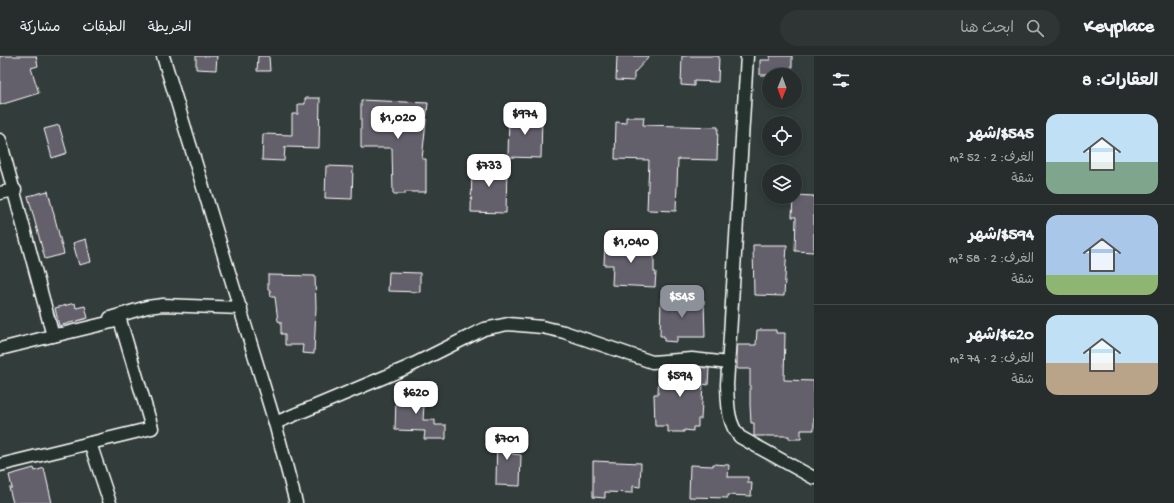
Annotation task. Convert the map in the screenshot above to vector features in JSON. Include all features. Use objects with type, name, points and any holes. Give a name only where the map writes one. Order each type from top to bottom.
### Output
[{"type":"street","points":[[163,56],[241,308],[275,423],[296,503]]},
{"type":"street","points":[[747,56],[729,363],[728,405],[730,422],[734,431],[749,443],[814,478]]},
{"type":"street","points":[[0,140],[15,190],[53,336]]},
{"type":"street","points":[[0,193],[15,190]]},
{"type":"street","points":[[53,336],[146,306],[163,305],[241,308]]},
{"type":"street","points":[[0,349],[120,320],[152,428],[0,465]]},
{"type":"street","points":[[275,423],[406,368],[484,329],[508,324],[542,327],[564,332],[652,362],[692,359],[729,363]]},
{"type":"street","points":[[90,443],[110,503]]},
{"type":"building","points":[[0,56],[36,56],[38,66],[31,68],[39,93],[0,105]]},
{"type":"building","points":[[196,56],[217,56],[216,70],[196,69]]},
{"type":"building","points":[[258,56],[269,56],[270,71],[257,71]]},
{"type":"building","points":[[617,56],[650,56],[634,73],[634,81],[616,80]]},
{"type":"building","points":[[682,56],[719,56],[718,82],[694,81],[694,86],[681,85]]},
{"type":"building","points":[[770,56],[792,56],[792,68],[762,68],[762,75],[760,75],[760,60],[770,60]]},
{"type":"building","points":[[305,98],[320,98],[319,148],[285,147],[284,161],[262,160],[263,134],[292,135],[292,114],[298,114],[298,104],[305,104]]},
{"type":"building","points":[[361,100],[428,103],[422,159],[426,159],[426,192],[405,192],[405,194],[393,194],[392,148],[361,148]]},
{"type":"building","points":[[509,114],[542,115],[541,158],[508,157]]},
{"type":"building","points":[[626,117],[644,117],[643,125],[718,127],[717,160],[678,159],[676,211],[647,210],[649,160],[615,159],[616,122],[626,123]]},
{"type":"building","points":[[59,125],[67,153],[52,158],[44,129]]},
{"type":"building","points":[[472,164],[507,165],[506,213],[471,212]]},
{"type":"building","points":[[326,166],[353,167],[352,199],[325,198]]},
{"type":"building","points":[[48,191],[64,254],[45,259],[28,196]]},
{"type":"building","points":[[802,195],[814,196],[814,252],[795,251],[796,217],[792,217],[793,204],[802,204]]},
{"type":"building","points":[[86,239],[91,262],[79,265],[73,243]]},
{"type":"building","points":[[605,243],[654,244],[654,272],[656,272],[655,287],[612,285],[613,265],[604,265]]},
{"type":"building","points":[[753,245],[787,245],[784,296],[754,295]]},
{"type":"building","points":[[389,272],[420,273],[420,292],[388,291]]},
{"type":"building","points":[[268,275],[315,276],[316,307],[314,354],[302,353],[303,345],[285,345],[285,334],[281,334],[281,322],[278,321],[275,297],[271,297],[270,290],[268,289]]},
{"type":"building","points":[[661,298],[704,300],[705,337],[677,337],[677,342],[664,341],[664,336],[660,336]]},
{"type":"building","points":[[75,303],[76,308],[85,306],[88,318],[59,326],[55,308]]},
{"type":"building","points":[[757,330],[776,330],[776,333],[785,333],[784,380],[814,381],[814,430],[801,430],[801,439],[789,439],[789,436],[754,436],[754,423],[751,423],[750,369],[737,369],[737,345],[756,345]]},
{"type":"building","points":[[692,367],[709,368],[708,385],[703,384],[701,419],[698,419],[698,427],[693,427],[693,431],[684,430],[684,432],[668,432],[668,426],[655,426],[654,394],[658,394],[659,369]]},
{"type":"building","points":[[402,388],[425,389],[423,420],[435,420],[435,425],[446,425],[446,439],[424,439],[425,431],[395,430],[396,397],[402,397]]},
{"type":"building","points":[[497,430],[513,431],[512,454],[521,455],[520,486],[496,485]]},
{"type":"building","points":[[593,461],[641,463],[640,487],[633,486],[633,493],[605,492],[605,498],[593,497]]},
{"type":"building","points":[[713,464],[729,465],[728,477],[748,477],[748,483],[752,483],[751,496],[728,495],[728,498],[689,497],[690,465],[713,466]]},
{"type":"building","points":[[34,468],[35,471],[44,468],[52,503],[13,503],[9,488],[12,488],[9,475]]}]
